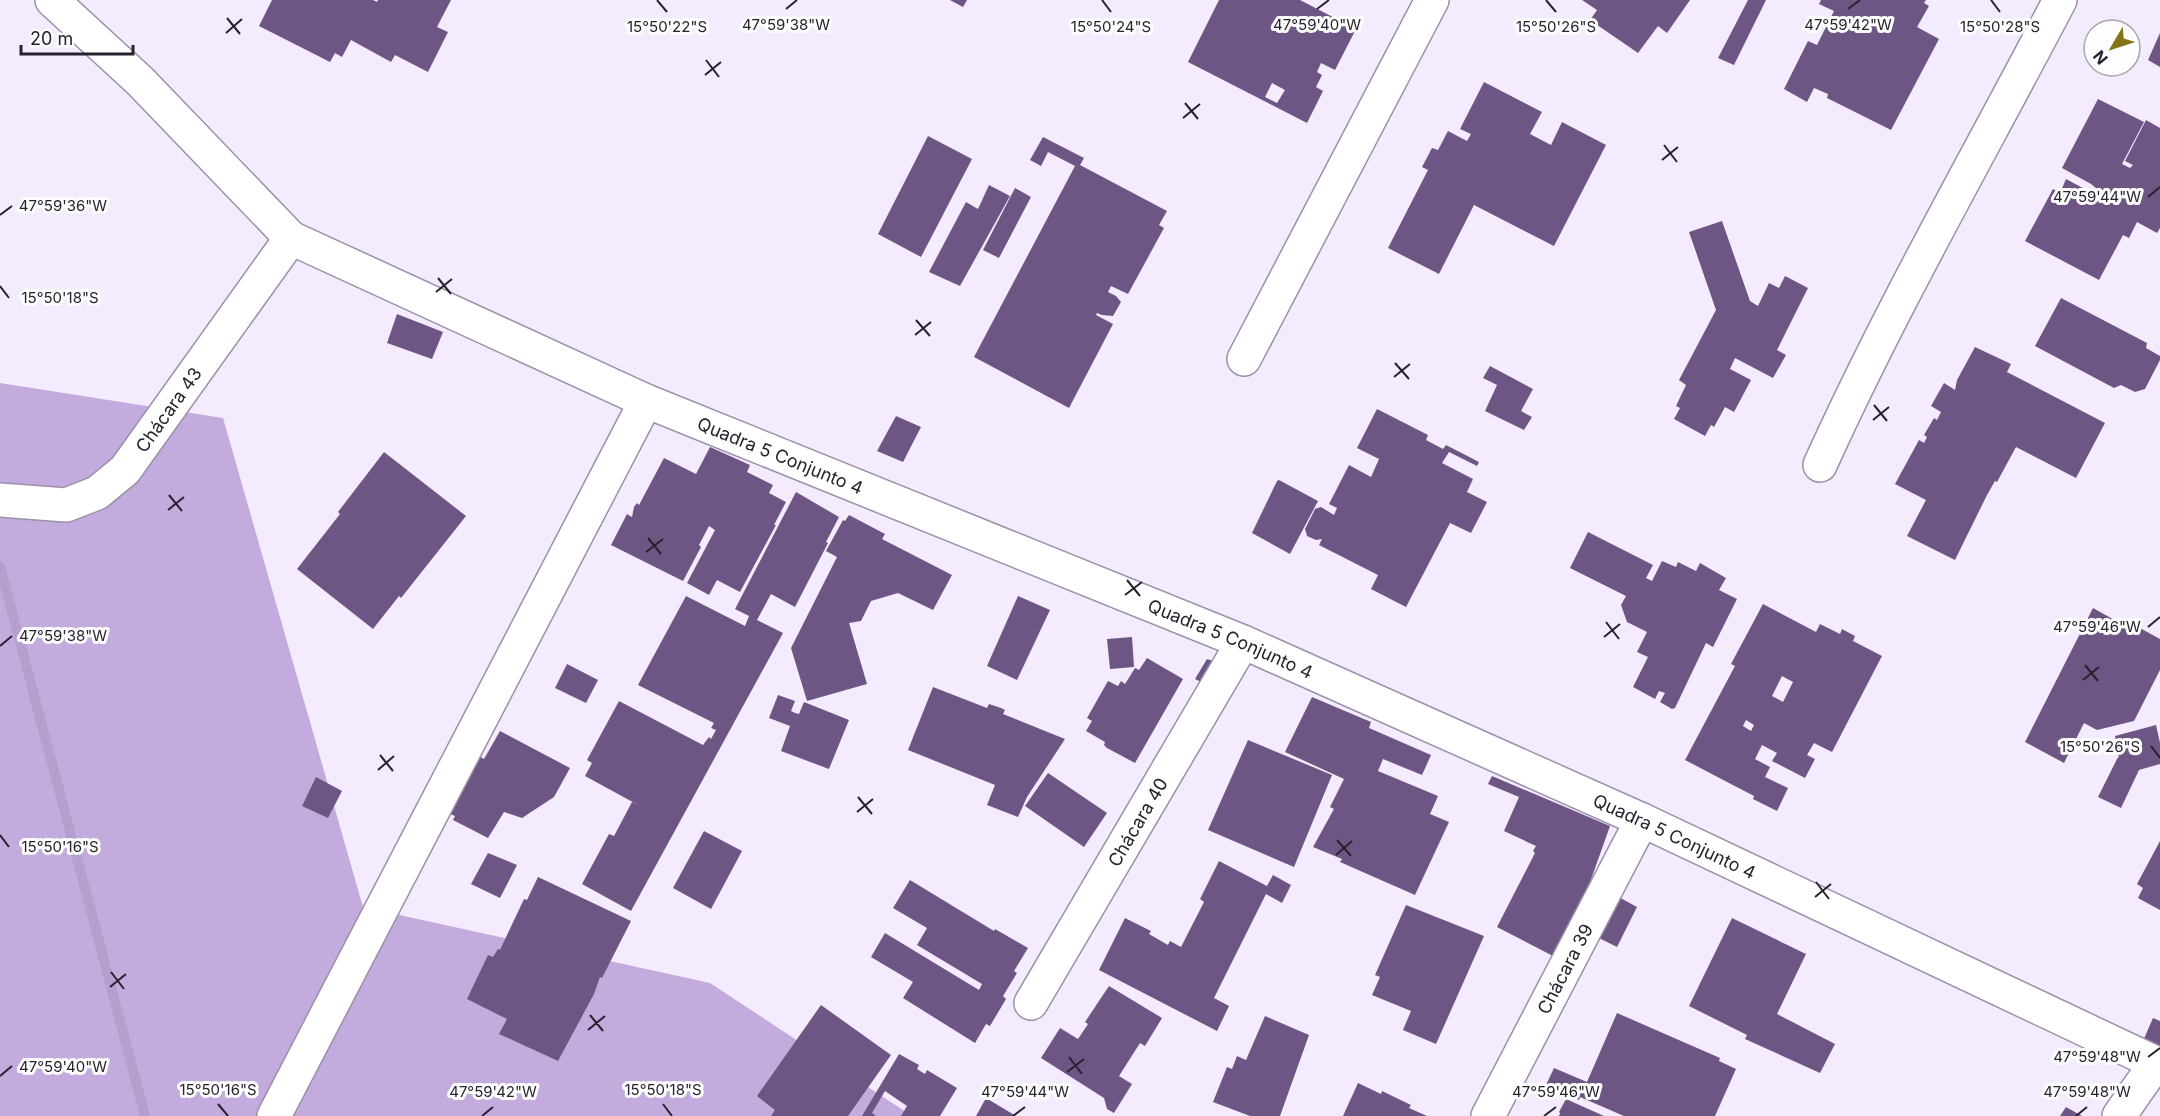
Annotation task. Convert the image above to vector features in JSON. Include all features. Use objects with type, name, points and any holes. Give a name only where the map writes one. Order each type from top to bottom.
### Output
[{"type":"street","points":[[52,0],[140,81],[291,238]]},
{"type":"street","points":[[1244,359],[1432,0]]},
{"type":"street","points":[[1820,465],[1852,395],[1921,259],[2060,0]]},
{"type":"street","name":"Quadra 5 Conjunto 4","points":[[291,238],[646,401],[1243,642],[1642,820],[2158,1064]]},
{"type":"street","name":"Chácara 43","points":[[0,500],[66,505],[97,493],[125,470],[291,238]]},
{"type":"street","points":[[274,1116],[646,401]]},
{"type":"street","name":"Chácara 40","points":[[1031,1003],[1243,642]]},
{"type":"street","name":"Chácara 39","points":[[1488,1116],[1642,820]]},
{"type":"street","points":[[2119,1116],[2158,1064]]},
{"type":"shaded area","points":[[0,383],[223,418],[363,907],[710,983],[912,1116],[0,1116]]},
{"type":"building","points":[[272,0],[373,0],[377,2],[378,0],[451,0],[437,27],[448,32],[428,72],[395,55],[391,62],[351,40],[342,57],[335,53],[330,62],[259,26]]},
{"type":"building","points":[[950,0],[967,0],[963,7]]},
{"type":"building","points":[[1219,0],[1300,0],[1356,29],[1335,70],[1321,63],[1317,72],[1322,75],[1316,87],[1323,91],[1307,123],[1188,62]],"holes":[[[1272,83],[1285,90],[1277,103],[1265,97]]]},
{"type":"building","points":[[1582,0],[1690,0],[1667,33],[1658,26],[1638,53],[1590,20],[1597,10]]},
{"type":"building","points":[[1748,0],[1766,0],[1734,65],[1718,58]]},
{"type":"building","points":[[1821,0],[1926,0],[1924,3],[1929,6],[1917,27],[1939,39],[1891,130],[1827,98],[1828,94],[1814,88],[1807,102],[1784,89],[1808,41],[1817,45],[1834,11],[1819,4]]},
{"type":"building","points":[[2160,33],[2160,67],[2148,60]]},
{"type":"building","points":[[1484,82],[1542,112],[1530,134],[1551,145],[1562,122],[1606,145],[1554,246],[1474,205],[1439,274],[1388,248],[1428,170],[1422,167],[1432,148],[1438,150],[1448,131],[1467,141],[1471,134],[1460,129]]},
{"type":"building","points":[[2098,99],[2144,122],[2122,164],[2130,168],[2133,165],[2125,161],[2146,120],[2160,128],[2160,228],[2157,233],[2137,222],[2129,238],[2123,235],[2099,280],[2025,241],[2053,189],[2060,193],[2066,179],[2094,194],[2097,189],[2062,168]]},
{"type":"building","points":[[928,136],[972,159],[921,257],[878,234]]},
{"type":"building","points":[[1043,137],[1084,158],[1080,165],[1167,211],[1159,225],[1164,228],[1128,294],[1111,286],[1108,292],[1121,302],[1113,316],[1097,313],[1096,315],[1113,324],[1069,408],[974,357],[1075,166],[1048,152],[1041,166],[1030,160]]},
{"type":"building","points":[[989,185],[1010,196],[960,286],[929,272],[966,202],[978,209]]},
{"type":"building","points":[[1015,188],[1031,197],[999,258],[983,250]]},
{"type":"building","points":[[1722,221],[1750,301],[1758,306],[1769,283],[1779,288],[1785,276],[1808,288],[1777,350],[1786,355],[1773,378],[1735,358],[1730,369],[1751,380],[1734,412],[1725,407],[1714,427],[1711,425],[1705,436],[1674,419],[1680,408],[1676,406],[1686,385],[1679,380],[1716,310],[1689,232]]},
{"type":"building","points":[[2061,298],[2147,343],[2146,348],[2160,356],[2145,389],[2135,392],[2121,385],[2114,388],[2035,346]]},
{"type":"building","points":[[397,314],[443,332],[432,359],[387,343]]},
{"type":"building","points":[[1975,347],[2011,364],[2007,372],[2105,423],[2076,478],[2016,447],[1997,482],[1995,481],[1987,495],[1955,560],[1907,536],[1926,500],[1895,484],[1919,440],[1924,443],[1927,437],[1924,435],[1934,418],[1937,420],[1941,412],[1931,406],[1944,383],[1955,390],[1957,380]]},
{"type":"building","points":[[1490,366],[1533,389],[1521,411],[1532,417],[1524,430],[1485,411],[1497,385],[1483,378]]},
{"type":"building","points":[[1377,409],[1428,435],[1426,440],[1443,449],[1446,445],[1479,462],[1477,466],[1449,452],[1442,463],[1473,479],[1467,492],[1487,502],[1471,533],[1450,523],[1406,607],[1371,589],[1378,575],[1319,545],[1322,539],[1316,540],[1307,536],[1305,529],[1315,509],[1321,507],[1334,515],[1337,508],[1329,504],[1349,465],[1371,477],[1379,459],[1357,448]]},
{"type":"building","points":[[896,416],[921,427],[903,462],[877,451]]},
{"type":"building","points":[[710,447],[750,465],[747,472],[773,485],[769,493],[786,502],[740,592],[717,580],[709,595],[687,583],[715,530],[709,526],[683,581],[611,545],[627,514],[632,517],[634,507],[637,503],[639,505],[664,458],[696,474]]},
{"type":"building","points":[[384,452],[466,516],[401,598],[399,596],[373,629],[297,569]]},
{"type":"building","points":[[1279,480],[1318,501],[1290,554],[1252,533]]},
{"type":"building","points":[[796,492],[839,517],[795,607],[771,594],[757,620],[783,633],[631,911],[582,884],[609,834],[614,836],[632,802],[640,806],[585,776],[592,763],[587,760],[619,701],[703,745],[709,737],[711,739],[716,730],[711,728],[714,723],[638,685],[686,596],[745,626],[749,616],[735,609]]},
{"type":"building","points":[[849,515],[885,534],[882,539],[952,575],[933,610],[898,593],[871,601],[861,621],[849,623],[867,684],[807,701],[791,648],[837,557],[826,551],[843,520],[845,521]]},
{"type":"building","points":[[1588,532],[1653,565],[1646,578],[1652,581],[1662,561],[1676,567],[1678,562],[1696,571],[1700,563],[1726,578],[1719,590],[1737,599],[1713,647],[1706,643],[1675,708],[1672,709],[1660,702],[1665,693],[1659,691],[1655,699],[1633,687],[1648,657],[1637,652],[1647,632],[1627,622],[1621,605],[1626,596],[1570,568]]},
{"type":"building","points":[[1018,596],[1050,610],[1017,680],[987,666]]},
{"type":"building","points":[[1763,604],[1816,632],[1820,624],[1840,634],[1842,629],[1855,636],[1853,641],[1882,656],[1832,752],[1814,743],[1807,755],[1815,759],[1805,778],[1772,761],[1777,753],[1762,745],[1755,759],[1770,767],[1765,777],[1788,788],[1777,811],[1753,799],[1754,796],[1685,760],[1735,666],[1731,664]],"holes":[[[1782,676],[1793,682],[1783,702],[1772,696]],[[1746,720],[1754,725],[1751,731],[1743,726]]]},
{"type":"building","points":[[2093,608],[2127,627],[2129,622],[2160,639],[2160,670],[2134,721],[2097,730],[2084,723],[2064,763],[2025,742]]},
{"type":"building","points":[[1132,637],[1134,667],[1110,669],[1107,639]]},
{"type":"building","points":[[1147,658],[1183,679],[1135,763],[1107,748],[1104,745],[1105,742],[1086,731],[1092,721],[1087,718],[1108,681],[1118,686],[1121,681],[1125,684],[1135,668],[1139,670]]},
{"type":"building","points":[[1207,659],[1222,664],[1209,686],[1195,679]]},
{"type":"building","points":[[567,664],[598,680],[586,703],[555,688]]},
{"type":"building","points":[[933,687],[987,708],[989,704],[1001,708],[1005,710],[1003,714],[1065,739],[1027,797],[1018,817],[987,805],[995,785],[908,750]]},
{"type":"building","points":[[778,695],[795,701],[791,711],[795,713],[799,714],[804,702],[849,720],[829,769],[781,751],[790,726],[769,718]]},
{"type":"building","points":[[1312,697],[1371,722],[1369,728],[1431,755],[1422,775],[1383,759],[1378,771],[1438,796],[1430,814],[1449,822],[1415,895],[1340,862],[1342,859],[1313,847],[1334,809],[1330,807],[1344,779],[1285,752]]},
{"type":"building","points":[[2156,725],[2160,743],[2160,764],[2139,770],[2121,808],[2098,797],[2119,758],[2115,736]]},
{"type":"building","points":[[500,731],[570,768],[554,797],[522,818],[504,812],[488,838],[453,820],[455,816],[450,814],[479,756],[484,759]]},
{"type":"building","points":[[1248,740],[1332,775],[1294,867],[1208,830]]},
{"type":"building","points":[[1048,773],[1107,813],[1084,847],[1025,806]]},
{"type":"building","points":[[1492,776],[1610,826],[1589,885],[1553,956],[1497,927],[1535,853],[1533,851],[1536,846],[1504,831],[1519,797],[1488,784]]},
{"type":"building","points":[[316,777],[342,791],[328,818],[302,806]]},
{"type":"building","points":[[704,831],[742,851],[711,909],[673,888]]},
{"type":"building","points":[[2160,841],[2160,910],[2138,898],[2143,888],[2137,884]]},
{"type":"building","points":[[488,853],[517,865],[500,898],[471,884]]},
{"type":"building","points":[[1219,861],[1267,886],[1273,875],[1291,885],[1282,903],[1266,894],[1214,998],[1229,1006],[1217,1031],[1099,970],[1125,918],[1151,931],[1149,934],[1168,945],[1170,941],[1181,947],[1204,902],[1200,899]]},
{"type":"building","points":[[538,877],[631,921],[558,1061],[499,1034],[507,1019],[467,999],[488,955],[493,957],[498,949],[500,950],[524,899],[527,900]]},
{"type":"building","points":[[910,880],[994,931],[995,929],[1028,948],[1003,996],[1006,999],[990,1026],[986,1024],[975,1043],[903,998],[913,982],[871,957],[885,933],[979,990],[982,984],[917,945],[927,928],[893,908]]},
{"type":"building","points":[[1615,895],[1637,907],[1617,947],[1595,936]]},
{"type":"building","points":[[1406,905],[1484,936],[1436,1044],[1403,1030],[1411,1011],[1372,995],[1380,977],[1375,975]]},
{"type":"building","points":[[1732,918],[1806,954],[1777,1014],[1835,1044],[1820,1073],[1745,1039],[1747,1035],[1689,1006]]},
{"type":"building","points":[[1109,986],[1162,1018],[1145,1046],[1140,1043],[1119,1076],[1132,1084],[1114,1113],[1107,1109],[1104,1098],[1041,1058],[1060,1028],[1078,1039],[1088,1024],[1085,1022]]},
{"type":"building","points":[[821,1005],[891,1055],[848,1116],[771,1116],[775,1110],[757,1096]]},
{"type":"building","points":[[1617,1013],[1720,1058],[1719,1061],[1736,1069],[1715,1116],[1624,1116],[1546,1085],[1554,1068],[1587,1082]]},
{"type":"building","points":[[1265,1016],[1309,1035],[1280,1116],[1250,1116],[1213,1102],[1227,1067],[1232,1069],[1237,1056],[1246,1060]]},
{"type":"building","points":[[2153,1018],[2160,1021],[2160,1049],[2143,1041]]},
{"type":"building","points":[[899,1054],[919,1065],[917,1069],[925,1074],[927,1070],[957,1088],[940,1116],[901,1116],[907,1106],[885,1091],[872,1113],[876,1116],[862,1116]]},
{"type":"building","points":[[1358,1083],[1381,1094],[1382,1091],[1411,1105],[1409,1108],[1427,1116],[1343,1116]]},
{"type":"building","points":[[986,1098],[1016,1116],[976,1116]]},
{"type":"building","points":[[1566,1099],[1604,1116],[1559,1116]]},
{"type":"building","points":[[2066,1107],[2082,1116],[2060,1116]]},
{"type":"waterway","points":[[0,566],[145,1116]]}]
